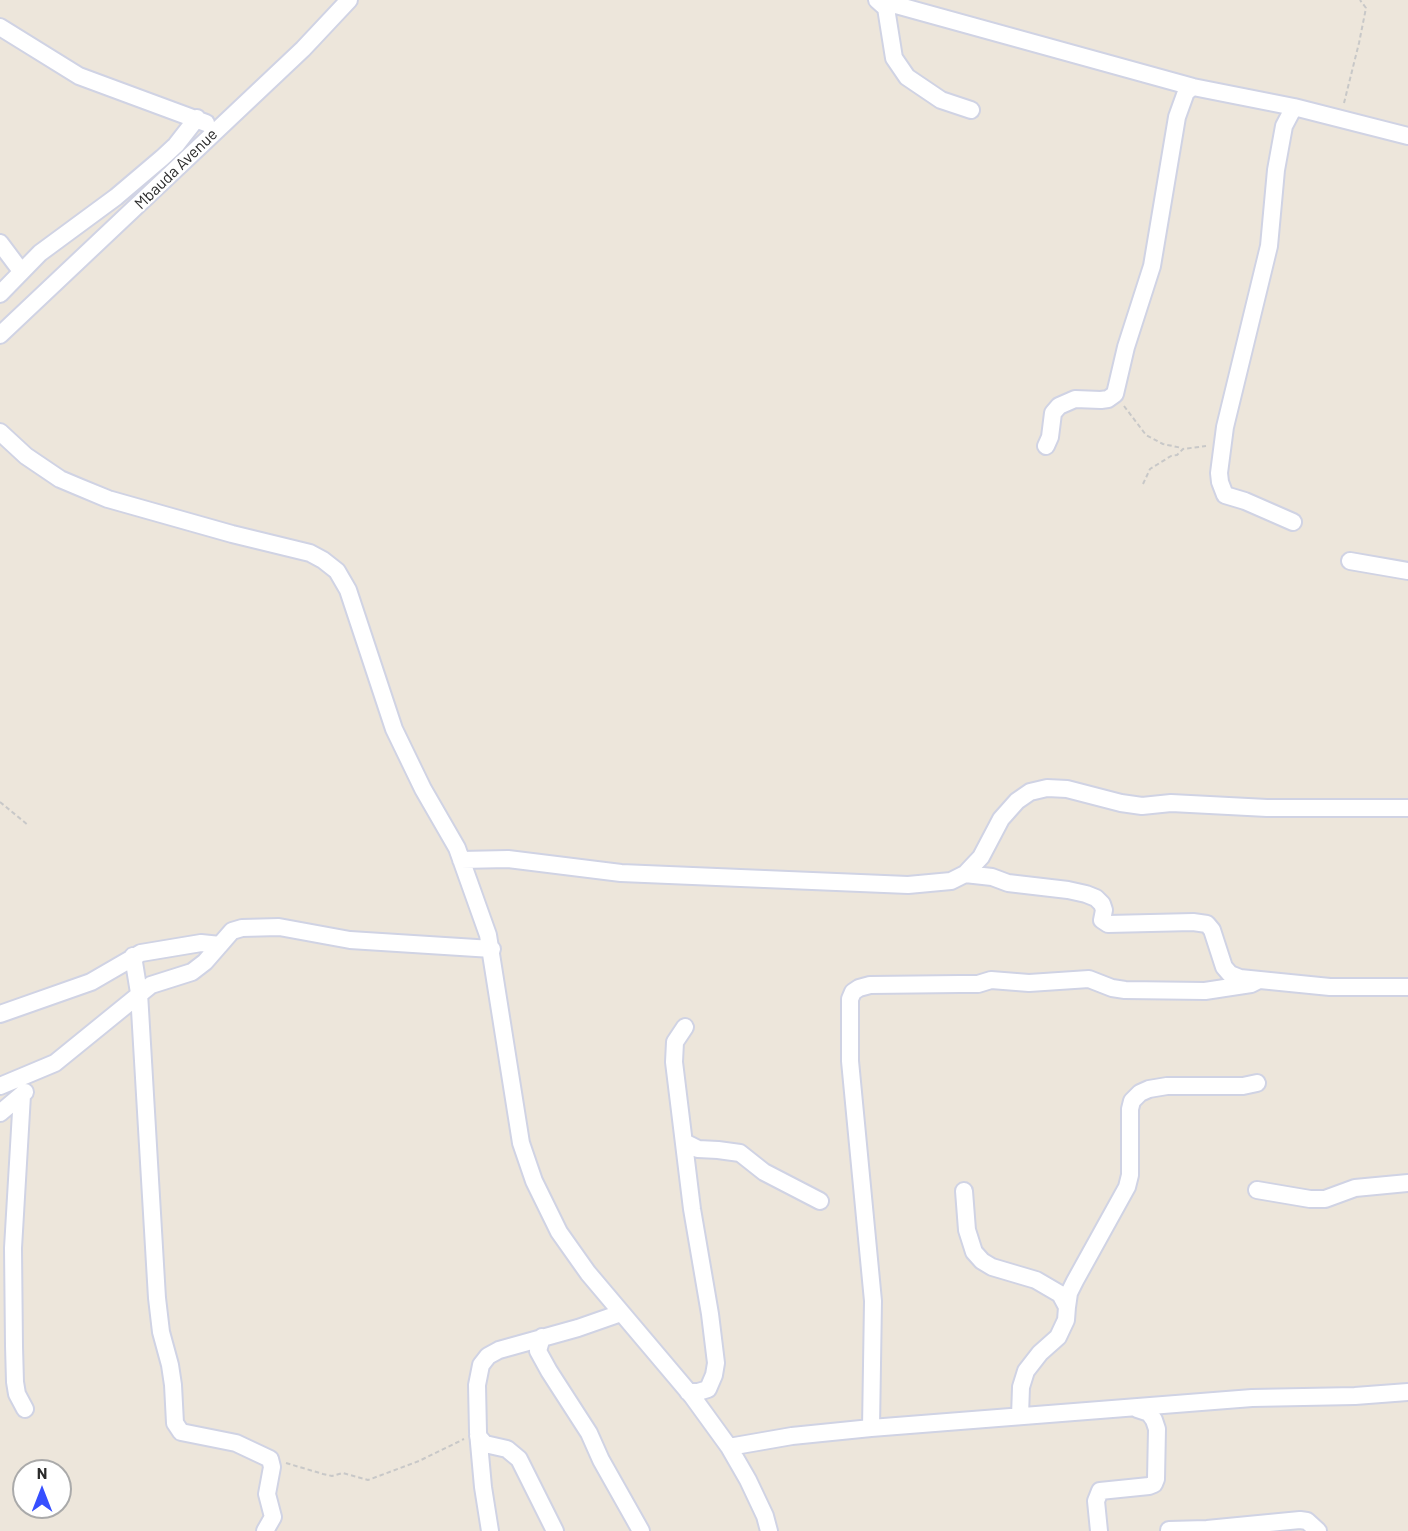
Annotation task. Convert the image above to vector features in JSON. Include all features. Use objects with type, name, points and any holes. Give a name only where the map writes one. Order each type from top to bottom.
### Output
[{"type":"street","name":"Mbauda Avenue","points":[[0,335],[303,49],[349,0]]},
{"type":"street","points":[[878,0],[1193,87],[1294,107],[1408,136]]},
{"type":"street","points":[[878,0],[886,8],[888,14],[894,58],[907,77],[941,100],[971,110]]},
{"type":"street","points":[[0,27],[79,76],[197,118],[218,129]]},
{"type":"street","points":[[1046,446],[1050,437],[1053,413],[1059,406],[1076,399],[1108,399],[1115,394],[1126,347],[1152,266],[1177,117],[1186,92],[1193,87]]},
{"type":"street","points":[[1293,522],[1245,501],[1225,495],[1219,472],[1225,427],[1269,246],[1276,170],[1284,126],[1294,107]]},
{"type":"street","points":[[0,294],[21,271],[62,236],[116,197],[162,158],[176,145],[197,118]]},
{"type":"street","points":[[0,243],[21,271]]},
{"type":"street","points":[[0,432],[26,456],[60,479],[108,499],[198,525],[310,553],[337,571],[348,590],[394,729],[423,789],[457,848],[468,874],[492,949],[520,1143],[534,1181],[559,1232],[588,1273],[688,1392],[729,1448],[748,1480],[769,1531]]},
{"type":"street","points":[[1350,561],[1408,571]]},
{"type":"street","points":[[461,860],[508,859],[621,873],[909,885],[951,881],[965,874],[981,856],[1001,819],[1017,801],[1030,792],[1047,788],[1066,789],[1120,803],[1142,806],[1171,803],[1267,808],[1408,808]]},
{"type":"street","points":[[965,874],[992,877],[1008,884],[1086,894],[1102,904],[1104,910],[1102,920],[1108,924],[1193,921],[1207,924],[1212,930],[1224,967],[1230,974],[1240,978],[1330,987],[1408,987]]},
{"type":"street","points":[[0,1113],[22,1095],[48,1068],[139,993],[151,985],[192,972],[205,962],[232,931],[242,928],[279,927],[350,940],[492,949]]},
{"type":"street","points":[[1,1012],[91,982],[133,956],[201,943],[220,945]]},
{"type":"street","points":[[133,956],[139,993],[157,1298],[161,1332],[173,1385],[175,1423],[181,1432],[236,1443],[262,1454],[272,1462],[267,1494],[273,1517],[265,1531]]},
{"type":"street","points":[[870,1428],[873,1300],[850,1061],[850,999],[853,992],[870,985],[978,984],[991,980],[1029,982],[1089,980],[1125,990],[1205,991],[1245,985],[1259,980]]},
{"type":"street","points":[[685,1027],[673,1049],[692,1209],[716,1363],[708,1389],[688,1392]]},
{"type":"street","points":[[0,1086],[55,1063]]},
{"type":"street","points":[[1020,1416],[1020,1387],[1026,1371],[1040,1353],[1059,1337],[1066,1320],[1069,1293],[1074,1281],[1127,1187],[1130,1174],[1130,1108],[1132,1101],[1140,1093],[1158,1088],[1243,1086],[1257,1083]]},
{"type":"street","points":[[22,1095],[13,1248],[15,1382],[17,1394],[25,1409]]},
{"type":"street","points":[[684,1142],[698,1149],[740,1153],[764,1172],[820,1201]]},
{"type":"street","points":[[1257,1190],[1310,1199],[1324,1199],[1355,1188],[1408,1183]]},
{"type":"street","points":[[964,1191],[967,1230],[974,1251],[982,1261],[1000,1270],[1036,1280],[1060,1294],[1067,1307]]},
{"type":"street","points":[[490,1531],[478,1434],[477,1384],[481,1365],[488,1356],[499,1350],[578,1329],[621,1312]]},
{"type":"street","points":[[542,1337],[538,1351],[543,1361],[589,1433],[601,1460],[641,1531]]},
{"type":"street","points":[[729,1448],[792,1436],[870,1428],[1252,1398],[1355,1396],[1408,1392]]},
{"type":"street","points":[[1099,1531],[1096,1501],[1100,1491],[1149,1486],[1154,1484],[1156,1479],[1157,1429],[1149,1413],[1137,1408]]},
{"type":"street","points":[[478,1434],[485,1444],[507,1449],[519,1459],[555,1531]]},
{"type":"street","points":[[1169,1530],[1207,1529],[1299,1520],[1307,1521],[1318,1531]]},
{"type":"path","points":[[1339,120],[1366,8],[1360,0]]},
{"type":"path","points":[[1115,394],[1146,435],[1163,444],[1183,449],[1205,447],[1225,427]]},
{"type":"path","points":[[1143,484],[1150,469],[1170,456],[1177,455],[1183,449]]},
{"type":"path","points":[[0,802],[28,825]]},
{"type":"path","points":[[272,1462],[293,1463],[332,1476],[343,1473],[368,1480],[381,1477],[478,1434]]}]
